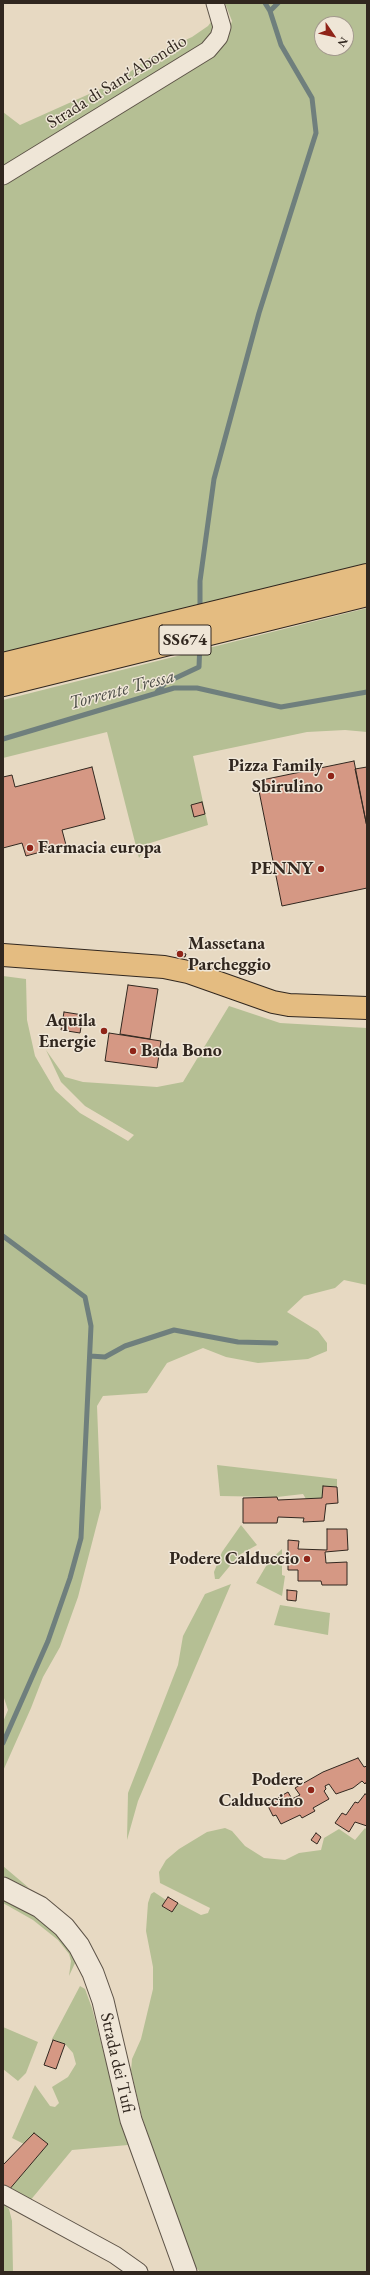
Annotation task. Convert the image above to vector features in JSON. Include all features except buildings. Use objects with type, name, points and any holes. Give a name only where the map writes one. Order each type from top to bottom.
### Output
[{"type":"main road","name":"SS674","points":[[3,664],[367,575]]},
{"type":"main road","name":"SS674","points":[[3,685],[367,595]]},
{"type":"main road","points":[[3,955],[164,967],[188,972],[273,1002],[289,1005],[367,1008]]},
{"type":"street","name":"Strada di Sant'Abondio","points":[[3,176],[208,50],[219,37],[222,27],[215,3]]},
{"type":"street","name":"Strada dei Tufi","points":[[3,1888],[32,1902],[56,1920],[79,1946],[91,1968],[103,2000],[131,2120],[186,2272]]},
{"type":"street","points":[[3,2194],[115,2255],[139,2272]]},
{"type":"green space","points":[[225,3],[367,3],[367,565],[3,655],[3,183],[226,40],[232,21]]},
{"type":"green space","points":[[214,18],[213,34],[203,46],[3,171],[3,112],[20,125],[116,82],[153,55],[192,37],[208,26]]},
{"type":"green space","points":[[367,608],[367,732],[345,730],[307,732],[193,756],[208,825],[147,844],[139,858],[107,732],[3,758],[3,700]]},
{"type":"green space","points":[[3,976],[26,979],[27,1020],[35,1056],[55,1090],[80,1113],[128,1141],[134,1135],[85,1106],[61,1082],[46,1050],[65,1077],[83,1082],[157,1087],[183,1082],[229,1006],[280,1023],[367,1028],[367,1285],[344,1280],[335,1288],[304,1296],[287,1312],[318,1331],[327,1343],[327,1351],[308,1359],[258,1363],[226,1357],[203,1348],[167,1363],[147,1393],[103,1396],[97,1406],[101,1508],[78,1597],[60,1647],[43,1677],[3,1771],[3,1722],[8,1710],[3,1695]]},
{"type":"green space","points":[[217,1465],[337,1479],[337,1487],[322,1498],[306,1499],[303,1494],[277,1497],[220,1496]]},
{"type":"green space","points":[[241,1525],[257,1545],[239,1555],[219,1579],[215,1579],[214,1572],[222,1552]]},
{"type":"green space","points":[[282,1549],[282,1575],[285,1576],[282,1596],[256,1583],[269,1561]]},
{"type":"green space","points":[[231,1584],[138,1801],[127,1840],[128,1793],[178,1665],[183,1636],[205,1594]]},
{"type":"green space","points":[[280,1605],[330,1613],[328,1635],[274,1625]]},
{"type":"green space","points":[[225,1828],[232,1831],[245,1846],[264,1858],[285,1860],[299,1853],[321,1850],[324,1838],[339,1829],[355,1840],[365,1828],[367,1830],[367,2272],[200,2272],[193,2264],[142,2117],[131,2071],[132,2059],[141,2039],[153,1989],[153,1967],[146,1931],[148,1903],[151,1894],[154,1892],[166,1900],[162,1906],[171,1912],[178,1903],[201,1915],[208,1913],[210,1908],[160,1883],[159,1872],[166,1860],[179,1849],[207,1832]]},
{"type":"green space","points":[[3,1866],[29,1888],[3,1876]]},
{"type":"green space","points":[[3,1898],[31,1914],[53,1930],[74,1958],[75,1963],[69,1976],[71,1961],[69,1954],[58,1940],[33,1920],[3,1903]]},
{"type":"green space","points":[[80,1986],[85,1989],[92,2008],[122,2123],[153,2211],[128,2145],[72,2150],[29,2202],[10,2189],[47,2144],[34,2133],[24,2144],[12,2138],[35,2085],[50,2106],[55,2107],[59,2103],[52,2087],[68,2077],[76,2064],[73,2053],[65,2044],[52,2039]]},
{"type":"green space","points":[[3,2027],[38,2042],[26,2073],[18,2081],[3,2069]]},
{"type":"green space","points":[[3,2204],[9,2209],[12,2221],[13,2272],[3,2272]]},
{"type":"waterway","points":[[200,610],[200,581],[214,479],[259,313],[316,133],[312,98],[281,45],[270,11],[265,3]]},
{"type":"waterway","points":[[270,11],[278,3]]},
{"type":"waterway","points":[[157,692],[165,683],[199,667],[200,642]]},
{"type":"waterway","name":"Torrente Tressa","points":[[3,739],[174,688],[197,688],[281,707],[367,692]]},
{"type":"waterway","points":[[3,1236],[85,1297],[91,1326],[81,1538],[70,1578],[48,1641],[3,1743]]},
{"type":"waterway","points":[[90,1356],[105,1357],[125,1346],[174,1330],[238,1342],[276,1343]]},
{"type":"place","name":"Pizza Family Sbirulino","points":[[331,776]]},
{"type":"place","name":"Farmacia europa","points":[[30,848]]},
{"type":"place","name":"PENNY","points":[[321,869]]},
{"type":"place","name":"Massetana Parcheggio","points":[[180,954]]},
{"type":"place","name":"Aquila Energie","points":[[104,1031]]},
{"type":"place","name":"Bada Bono","points":[[133,1051]]},
{"type":"place","name":"Podere Calduccio","points":[[307,1559]]},
{"type":"place","name":"Podere Calduccino","points":[[311,1790]]}]
